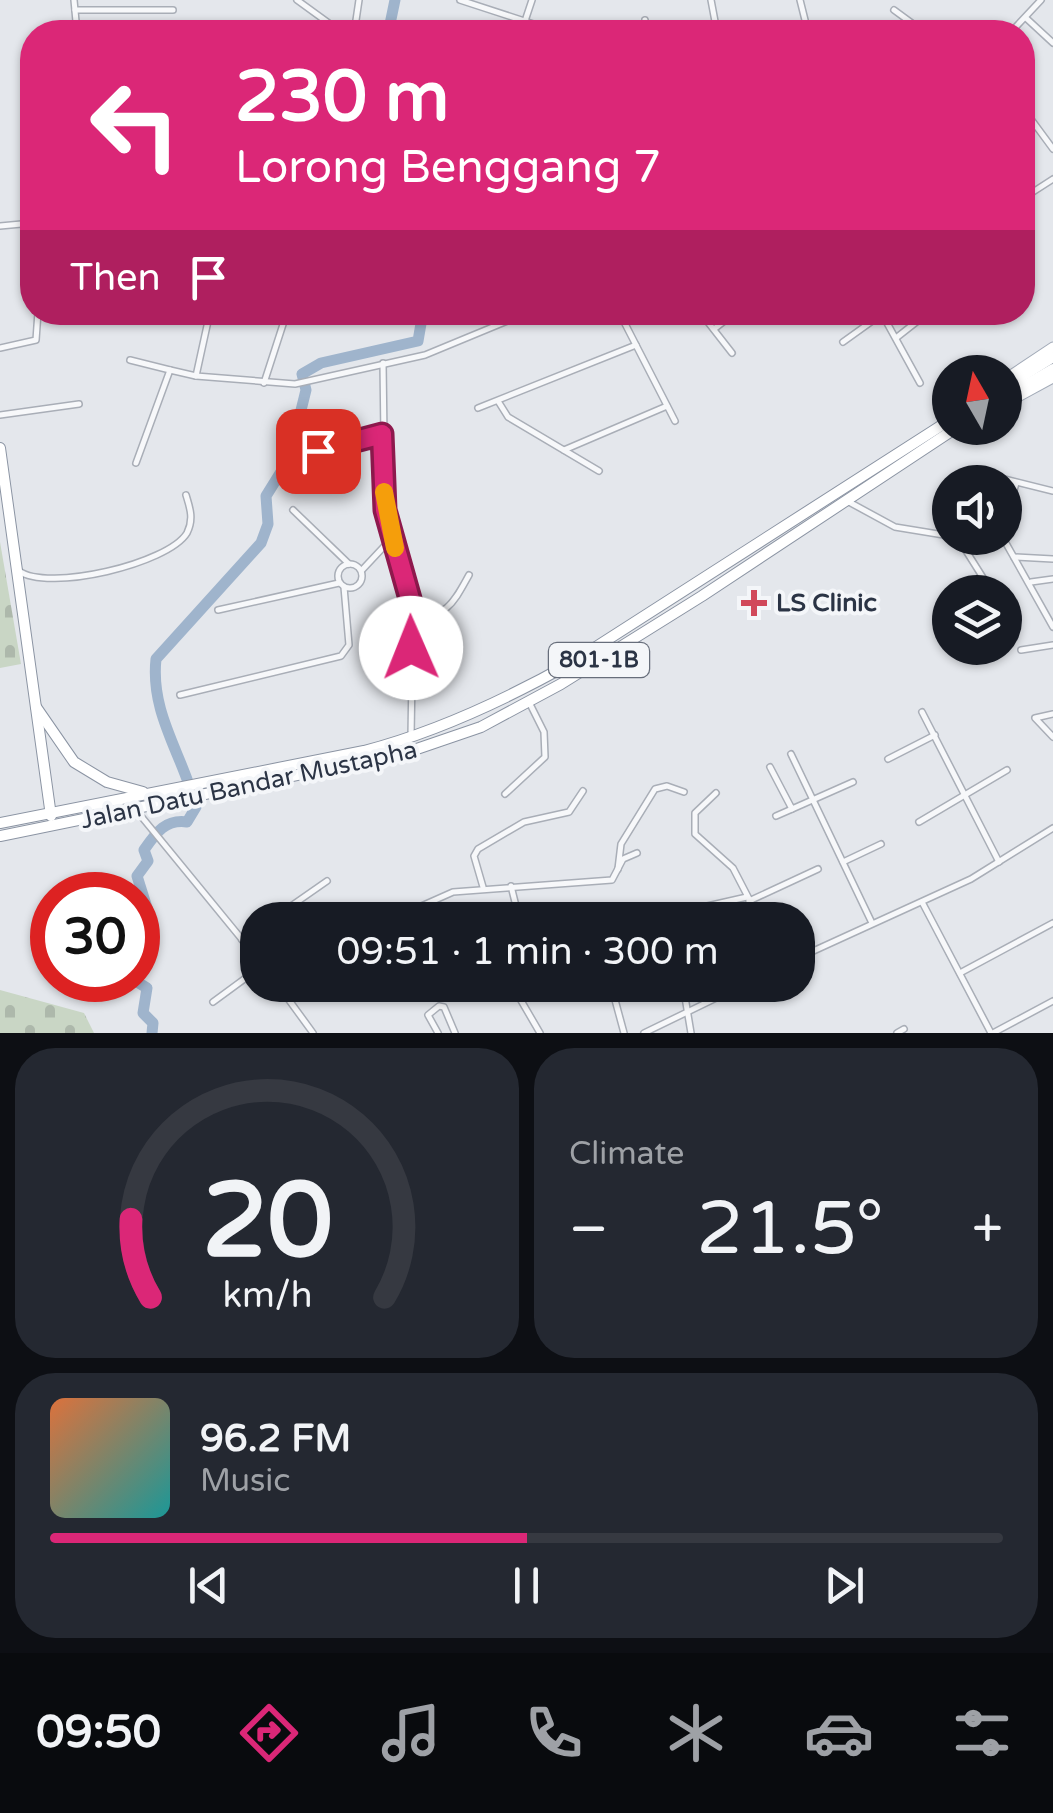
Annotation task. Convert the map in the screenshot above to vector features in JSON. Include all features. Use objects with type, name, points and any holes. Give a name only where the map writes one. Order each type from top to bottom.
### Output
[{"type":"highway","points":[[1022,374],[1053,358]]},
{"type":"highway","points":[[1022,389],[1053,368]]},
{"type":"highway","name":"Jalan Datu Bandar Mustapha","points":[[0,836],[136,810],[192,791],[411,738],[510,697],[556,672],[932,432]]},
{"type":"highway","name":"Jalan Datu Bandar Mustapha","points":[[0,823],[406,753],[481,727],[529,702],[740,572],[932,444]]},
{"type":"highway","points":[[0,448],[53,826]]},
{"type":"highway","points":[[35,707],[63,751],[87,771],[107,782],[152,794]]},
{"type":"highway","points":[[72,809],[82,821]]},
{"type":"main road","points":[[1022,370],[1053,347]]},
{"type":"main road","points":[[1022,393],[1053,378]]},
{"type":"main road","points":[[714,571],[723,578],[740,572]]},
{"type":"street","points":[[74,0],[75,20]]},
{"type":"street","points":[[297,0],[324,20]]},
{"type":"street","points":[[460,0],[522,20]]},
{"type":"street","points":[[1027,20],[1041,0]]},
{"type":"street","points":[[74,10],[174,10]]},
{"type":"street","points":[[894,10],[908,20]]},
{"type":"street","points":[[1035,125],[1053,149]]},
{"type":"street","points":[[0,348],[36,340],[37,325]]},
{"type":"street","points":[[196,376],[207,325]]},
{"type":"street","points":[[264,383],[284,325]]},
{"type":"street","points":[[130,360],[196,376],[295,384],[425,354],[497,325]]},
{"type":"street","points":[[626,325],[675,421]]},
{"type":"street","points":[[711,325],[732,353]]},
{"type":"street","points":[[714,329],[719,325]]},
{"type":"street","points":[[843,342],[866,325]]},
{"type":"street","points":[[889,325],[920,382]]},
{"type":"street","points":[[896,338],[912,325]]},
{"type":"street","points":[[478,408],[636,345]]},
{"type":"street","points":[[382,363],[384,501],[413,614],[411,738]]},
{"type":"street","points":[[136,463],[170,370]]},
{"type":"street","points":[[498,401],[508,417],[599,471]]},
{"type":"street","points":[[0,415],[79,404]]},
{"type":"street","points":[[564,450],[667,406]]},
{"type":"street","points":[[318,451],[382,434]]},
{"type":"street","points":[[1022,484],[1053,490]]},
{"type":"street","points":[[16,570],[41,579],[108,570],[164,554],[188,530],[192,518],[186,494]]},
{"type":"street","points":[[846,500],[895,526],[932,533]]},
{"type":"street","points":[[294,510],[348,564],[360,568]]},
{"type":"street","points":[[348,604],[360,568],[392,538]]},
{"type":"street","points":[[1014,557],[1053,559]]},
{"type":"street","points":[[1014,557],[1053,627]]},
{"type":"street","points":[[180,694],[341,656],[349,645],[348,604],[341,585],[348,564]]},
{"type":"street","points":[[413,614],[435,616],[453,606],[469,574]]},
{"type":"street","points":[[1030,582],[1053,579]]},
{"type":"street","points":[[218,610],[341,585],[354,589]]},
{"type":"street","points":[[375,630],[410,598]]},
{"type":"street","points":[[1022,650],[1053,645]]},
{"type":"street","points":[[505,794],[545,757],[544,732],[529,702]]},
{"type":"street","points":[[922,712],[999,862]]},
{"type":"street","points":[[1053,714],[1036,718],[1053,737]]},
{"type":"street","points":[[888,759],[935,735]]},
{"type":"street","points":[[791,754],[872,923]]},
{"type":"street","points":[[770,766],[792,809]]},
{"type":"street","points":[[919,822],[1007,770]]},
{"type":"street","points":[[776,816],[852,782]]},
{"type":"street","points":[[618,870],[621,844],[655,789],[667,786],[684,792]]},
{"type":"street","points":[[483,887],[474,856],[478,848],[524,822],[570,812],[584,792]]},
{"type":"street","points":[[716,793],[695,813],[695,834],[733,868],[750,902]]},
{"type":"street","points":[[136,810],[162,847],[240,938]]},
{"type":"street","points":[[815,950],[922,902],[999,862],[1053,828]]},
{"type":"street","points":[[843,862],[881,844]]},
{"type":"street","points":[[428,902],[483,887],[612,880],[623,859],[637,853]]},
{"type":"street","points":[[732,902],[818,869]]},
{"type":"street","points":[[297,902],[327,881]]},
{"type":"street","points":[[510,886],[515,902]]},
{"type":"street","points":[[922,902],[992,1033],[1053,1002]]},
{"type":"street","points":[[960,972],[1053,923]]},
{"type":"street","points":[[213,1002],[240,982]]},
{"type":"street","points":[[291,1002],[313,1033]]},
{"type":"street","points":[[522,1002],[540,1033]]},
{"type":"street","points":[[616,1002],[624,1033]]},
{"type":"street","points":[[686,1002],[691,1033]]},
{"type":"street","points":[[644,1033],[710,1002]]},
{"type":"street","points":[[438,1033],[429,1012],[444,1007],[456,1033]]},
{"type":"green space","points":[[0,542],[21,664],[0,668]]},
{"type":"green space","points":[[0,990],[30,998],[30,1002],[84,1013],[94,1033],[0,1033]]},
{"type":"waterway","points":[[391,20],[395,0]]},
{"type":"waterway","points":[[140,872],[148,861],[144,850],[157,833],[167,825],[187,822],[196,807],[158,698],[156,659],[261,543],[268,524],[266,496],[289,459],[306,390],[302,374],[321,363],[418,341],[421,325]]},
{"type":"waterway","points":[[145,1002],[143,1013],[153,1023],[152,1033]]},
{"type":"slow traffic","points":[[384,492],[395,548]]},
{"type":"place","name":"LS Clinic","points":[[754,603]]},
{"type":"route","points":[[318,451],[382,434],[385,510],[412,606],[411,648]]}]
